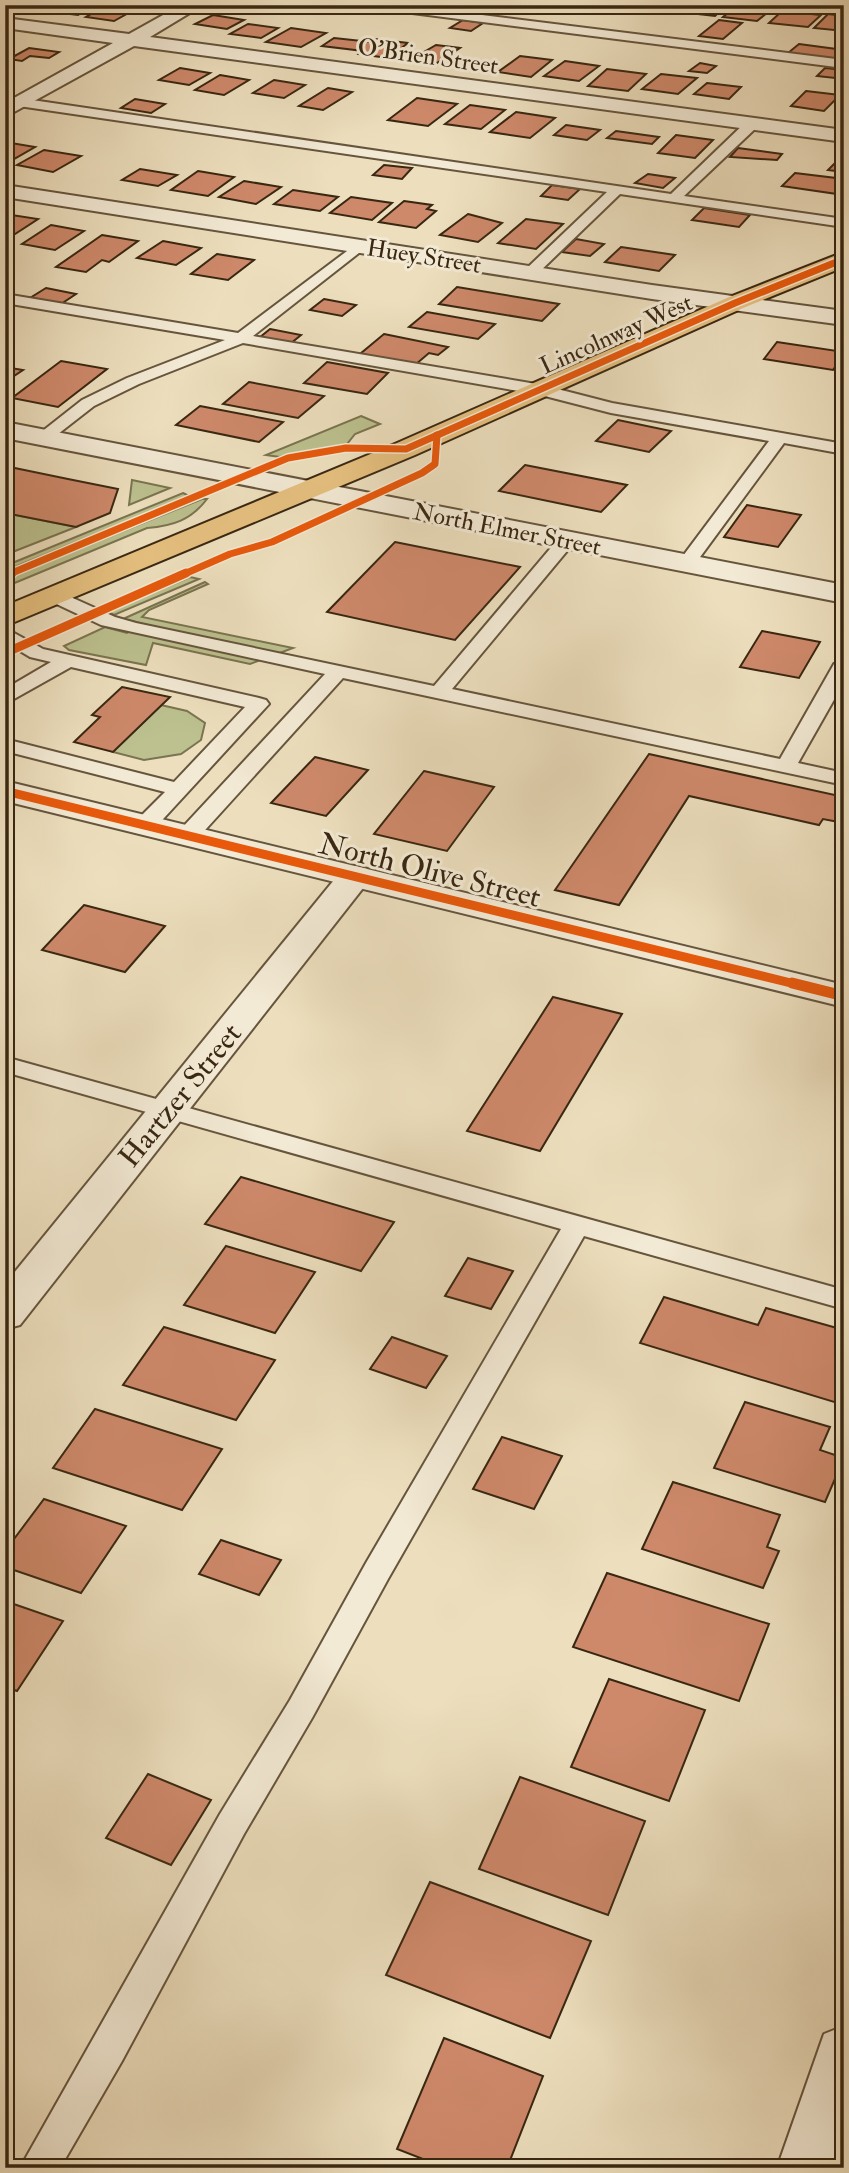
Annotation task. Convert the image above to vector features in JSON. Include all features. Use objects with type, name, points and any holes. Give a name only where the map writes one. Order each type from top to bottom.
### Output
[{"type":"main road","name":"Lincolnway West","points":[[8,618],[542,390],[735,303],[844,260]]},
{"type":"street","points":[[10,105],[133,41],[194,5]]},
{"type":"street","name":"O'Brien Street","points":[[5,23],[752,124],[841,132]]},
{"type":"street","name":"Huey Street","points":[[5,191],[530,273],[844,318]]},
{"type":"street","name":"North Elmer Street","points":[[5,430],[844,594]]},
{"type":"street","name":"North Olive Street","points":[[5,790],[844,996]]},
{"type":"street","name":"Hartzer Street","points":[[5,1314],[355,876]]},
{"type":"street","points":[[5,1302],[36,1275]]},
{"type":"street","points":[[807,2168],[844,2053]]},
{"type":"lane","points":[[373,5],[844,64]]},
{"type":"lane","points":[[10,105],[844,223]]},
{"type":"lane","points":[[675,197],[752,124]]},
{"type":"lane","points":[[530,273],[617,190]]},
{"type":"lane","points":[[43,437],[88,403],[133,381],[240,339],[359,246]]},
{"type":"lane","points":[[5,298],[542,390],[611,408],[844,449]]},
{"type":"lane","points":[[686,564],[780,438]]},
{"type":"lane","points":[[439,692],[566,541]]},
{"type":"lane","points":[[55,596],[108,621],[844,779]]},
{"type":"lane","points":[[8,618],[37,653],[259,704],[145,825]]},
{"type":"lane","points":[[5,698],[68,660]]},
{"type":"lane","points":[[786,767],[844,664]]},
{"type":"lane","points":[[188,835],[340,670]]},
{"type":"lane","points":[[5,745],[179,789]]},
{"type":"lane","points":[[5,1064],[576,1227],[844,1300]]},
{"type":"lane","points":[[39,2168],[109,2049],[232,1824],[301,1709],[377,1571],[576,1227]]},
{"type":"green space","points":[[361,416],[380,424],[355,434],[347,444],[280,457],[266,455]]},
{"type":"green space","points":[[132,480],[170,488],[129,505]]},
{"type":"green space","points":[[183,493],[189,496],[5,571],[5,566]]},
{"type":"green space","points":[[207,499],[195,512],[181,521],[147,528],[5,587],[5,579]]},
{"type":"green space","points":[[5,513],[76,527],[5,555]]},
{"type":"green space","points":[[190,577],[199,579],[114,615],[108,612]]},
{"type":"green space","points":[[205,582],[208,584],[149,610],[142,617],[293,648],[250,664],[153,643],[146,665],[69,650],[64,646],[105,627],[127,633],[140,623],[123,619]]},
{"type":"green space","points":[[161,705],[187,711],[205,723],[201,740],[181,754],[144,760],[113,752]]},
{"type":"building","points":[[55,5],[94,5],[78,15],[46,11]]},
{"type":"building","points":[[107,5],[141,6],[114,21],[86,17]]},
{"type":"building","points":[[688,5],[727,5],[715,16],[680,12]]},
{"type":"building","points":[[738,5],[772,9],[757,21],[723,17]]},
{"type":"building","points":[[782,11],[821,15],[808,27],[769,23]]},
{"type":"building","points":[[828,14],[844,16],[844,31],[814,28]]},
{"type":"building","points":[[213,15],[244,20],[227,29],[195,24]]},
{"type":"building","points":[[463,20],[483,23],[471,31],[450,28]]},
{"type":"building","points":[[719,20],[742,23],[723,39],[699,36]]},
{"type":"building","points":[[248,24],[278,28],[261,38],[230,34]]},
{"type":"building","points":[[291,28],[326,33],[301,47],[266,42]]},
{"type":"building","points":[[334,38],[408,43],[388,58],[359,54],[363,51],[322,46]]},
{"type":"building","points":[[799,44],[844,50],[834,59],[788,53]]},
{"type":"building","points":[[436,45],[460,48],[437,63],[412,59]]},
{"type":"building","points":[[29,48],[59,52],[49,58],[30,56],[22,61],[9,59]]},
{"type":"building","points":[[520,56],[552,60],[531,77],[498,72]]},
{"type":"building","points":[[565,61],[599,66],[579,81],[544,76]]},
{"type":"building","points":[[700,63],[716,66],[707,73],[689,71]]},
{"type":"building","points":[[180,68],[210,73],[189,85],[159,80]]},
{"type":"building","points":[[825,68],[844,70],[844,79],[817,76]]},
{"type":"building","points":[[607,69],[646,74],[628,91],[588,86]]},
{"type":"building","points":[[661,74],[697,78],[678,94],[642,89]]},
{"type":"building","points":[[220,75],[249,80],[224,95],[195,90]]},
{"type":"building","points":[[274,80],[305,85],[284,98],[253,93]]},
{"type":"building","points":[[707,83],[741,87],[729,99],[694,94]]},
{"type":"building","points":[[328,88],[352,92],[323,110],[299,106]]},
{"type":"building","points":[[806,91],[840,95],[824,111],[791,106]]},
{"type":"building","points":[[417,98],[457,104],[428,126],[388,120]]},
{"type":"building","points":[[135,99],[165,104],[151,113],[121,108]]},
{"type":"building","points":[[470,105],[505,110],[481,129],[445,124]]},
{"type":"building","points":[[516,112],[555,118],[530,138],[490,132]]},
{"type":"building","points":[[566,125],[600,130],[587,140],[554,135]]},
{"type":"building","points":[[616,131],[659,137],[652,144],[607,138]]},
{"type":"building","points":[[676,135],[713,140],[695,158],[658,153]]},
{"type":"building","points":[[5,142],[35,147],[7,163]]},
{"type":"building","points":[[738,148],[782,154],[777,160],[730,157]]},
{"type":"building","points":[[44,150],[81,156],[53,172],[17,165]]},
{"type":"building","points":[[843,155],[844,172],[828,170]]},
{"type":"building","points":[[384,165],[412,168],[402,179],[373,175]]},
{"type":"building","points":[[140,169],[177,175],[158,186],[122,180]]},
{"type":"building","points":[[198,171],[234,177],[208,196],[171,190]]},
{"type":"building","points":[[795,173],[844,179],[844,195],[782,186]]},
{"type":"building","points":[[648,174],[675,178],[663,188],[635,183]]},
{"type":"building","points":[[244,181],[281,187],[256,204],[219,197]]},
{"type":"building","points":[[552,185],[580,189],[568,200],[541,196]]},
{"type":"building","points":[[293,190],[338,197],[320,211],[274,204]]},
{"type":"building","points":[[351,197],[392,203],[372,220],[330,213]]},
{"type":"building","points":[[404,201],[432,205],[427,209],[436,211],[416,228],[379,222]]},
{"type":"building","points":[[704,208],[750,215],[739,227],[692,220]]},
{"type":"building","points":[[5,214],[38,219],[12,236],[5,235]]},
{"type":"building","points":[[468,214],[502,223],[478,242],[440,235]]},
{"type":"building","points":[[526,219],[563,224],[536,249],[498,243]]},
{"type":"building","points":[[51,225],[84,231],[55,250],[22,244]]},
{"type":"building","points":[[102,235],[138,241],[109,262],[102,260],[86,272],[56,267]]},
{"type":"building","points":[[576,239],[604,244],[590,256],[562,252]]},
{"type":"building","points":[[163,241],[201,248],[176,265],[137,258]]},
{"type":"building","points":[[621,247],[675,255],[659,271],[605,262]]},
{"type":"building","points":[[217,254],[254,260],[228,280],[191,274]]},
{"type":"building","points":[[457,287],[559,304],[542,321],[439,304]]},
{"type":"building","points":[[46,288],[76,294],[61,304],[30,298]]},
{"type":"building","points":[[324,299],[356,305],[342,316],[310,310]]},
{"type":"building","points":[[427,312],[495,324],[478,339],[409,327]]},
{"type":"building","points":[[270,329],[301,335],[290,344],[259,338]]},
{"type":"building","points":[[384,334],[448,347],[438,355],[429,353],[415,365],[360,354]]},
{"type":"building","points":[[777,342],[844,354],[833,370],[764,359]]},
{"type":"building","points":[[61,361],[107,369],[58,407],[12,398]]},
{"type":"building","points":[[327,362],[388,373],[367,394],[304,383]]},
{"type":"building","points":[[5,367],[23,370],[5,382]]},
{"type":"building","points":[[249,382],[324,396],[298,418],[223,404]]},
{"type":"building","points":[[200,406],[283,422],[259,442],[176,425]]},
{"type":"building","points":[[618,420],[671,431],[649,452],[596,441]]},
{"type":"building","points":[[525,465],[627,485],[601,512],[499,491]]},
{"type":"building","points":[[5,466],[118,489],[110,513],[76,527],[5,513]]},
{"type":"building","points":[[747,505],[801,515],[778,547],[724,537]]},
{"type":"building","points":[[395,542],[520,567],[455,640],[327,612]]},
{"type":"building","points":[[762,631],[820,642],[799,678],[740,667]]},
{"type":"building","points":[[122,687],[170,697],[113,752],[74,742],[100,717],[92,715]]},
{"type":"building","points":[[649,754],[844,797],[844,823],[823,819],[819,825],[689,796],[619,905],[555,890]]},
{"type":"building","points":[[315,757],[368,770],[326,816],[271,803]]},
{"type":"building","points":[[424,771],[494,787],[447,851],[374,834]]},
{"type":"building","points":[[84,905],[165,926],[125,972],[42,950]]},
{"type":"building","points":[[553,997],[622,1014],[540,1151],[467,1131]]},
{"type":"building","points":[[241,1177],[394,1222],[361,1271],[205,1224]]},
{"type":"building","points":[[226,1246],[315,1272],[275,1333],[184,1305]]},
{"type":"building","points":[[468,1258],[513,1271],[491,1309],[445,1296]]},
{"type":"building","points":[[664,1297],[758,1325],[766,1308],[844,1330],[844,1405],[640,1343]]},
{"type":"building","points":[[164,1327],[275,1360],[236,1420],[123,1385]]},
{"type":"building","points":[[392,1337],[447,1356],[426,1388],[370,1369]]},
{"type":"building","points":[[745,1402],[830,1427],[820,1450],[844,1458],[825,1502],[714,1468]]},
{"type":"building","points":[[95,1409],[222,1449],[182,1510],[53,1468]]},
{"type":"building","points":[[502,1437],[562,1456],[534,1509],[473,1489]]},
{"type":"building","points":[[673,1482],[780,1515],[767,1547],[779,1551],[763,1588],[642,1549]]},
{"type":"building","points":[[44,1499],[126,1526],[81,1593],[5,1567],[5,1551]]},
{"type":"building","points":[[221,1540],[281,1560],[259,1595],[199,1574]]},
{"type":"building","points":[[607,1573],[769,1624],[739,1701],[573,1647]]},
{"type":"building","points":[[5,1601],[63,1621],[17,1691],[5,1687]]},
{"type":"building","points":[[609,1679],[705,1710],[669,1801],[571,1767]]},
{"type":"building","points":[[148,1774],[211,1800],[171,1865],[106,1838]]},
{"type":"building","points":[[520,1777],[645,1821],[608,1915],[479,1869]]},
{"type":"building","points":[[430,1882],[591,1941],[550,2038],[386,1975]]},
{"type":"building","points":[[444,2038],[543,2076],[507,2168],[446,2168],[397,2149]]},
{"type":"cycle path","points":[[5,576],[288,458],[346,448],[406,449],[735,303],[844,259]]},
{"type":"cycle path","points":[[5,653],[230,554],[272,542],[422,473],[435,464],[437,435]]},
{"type":"cycle path","points":[[5,791],[844,996]]}]
